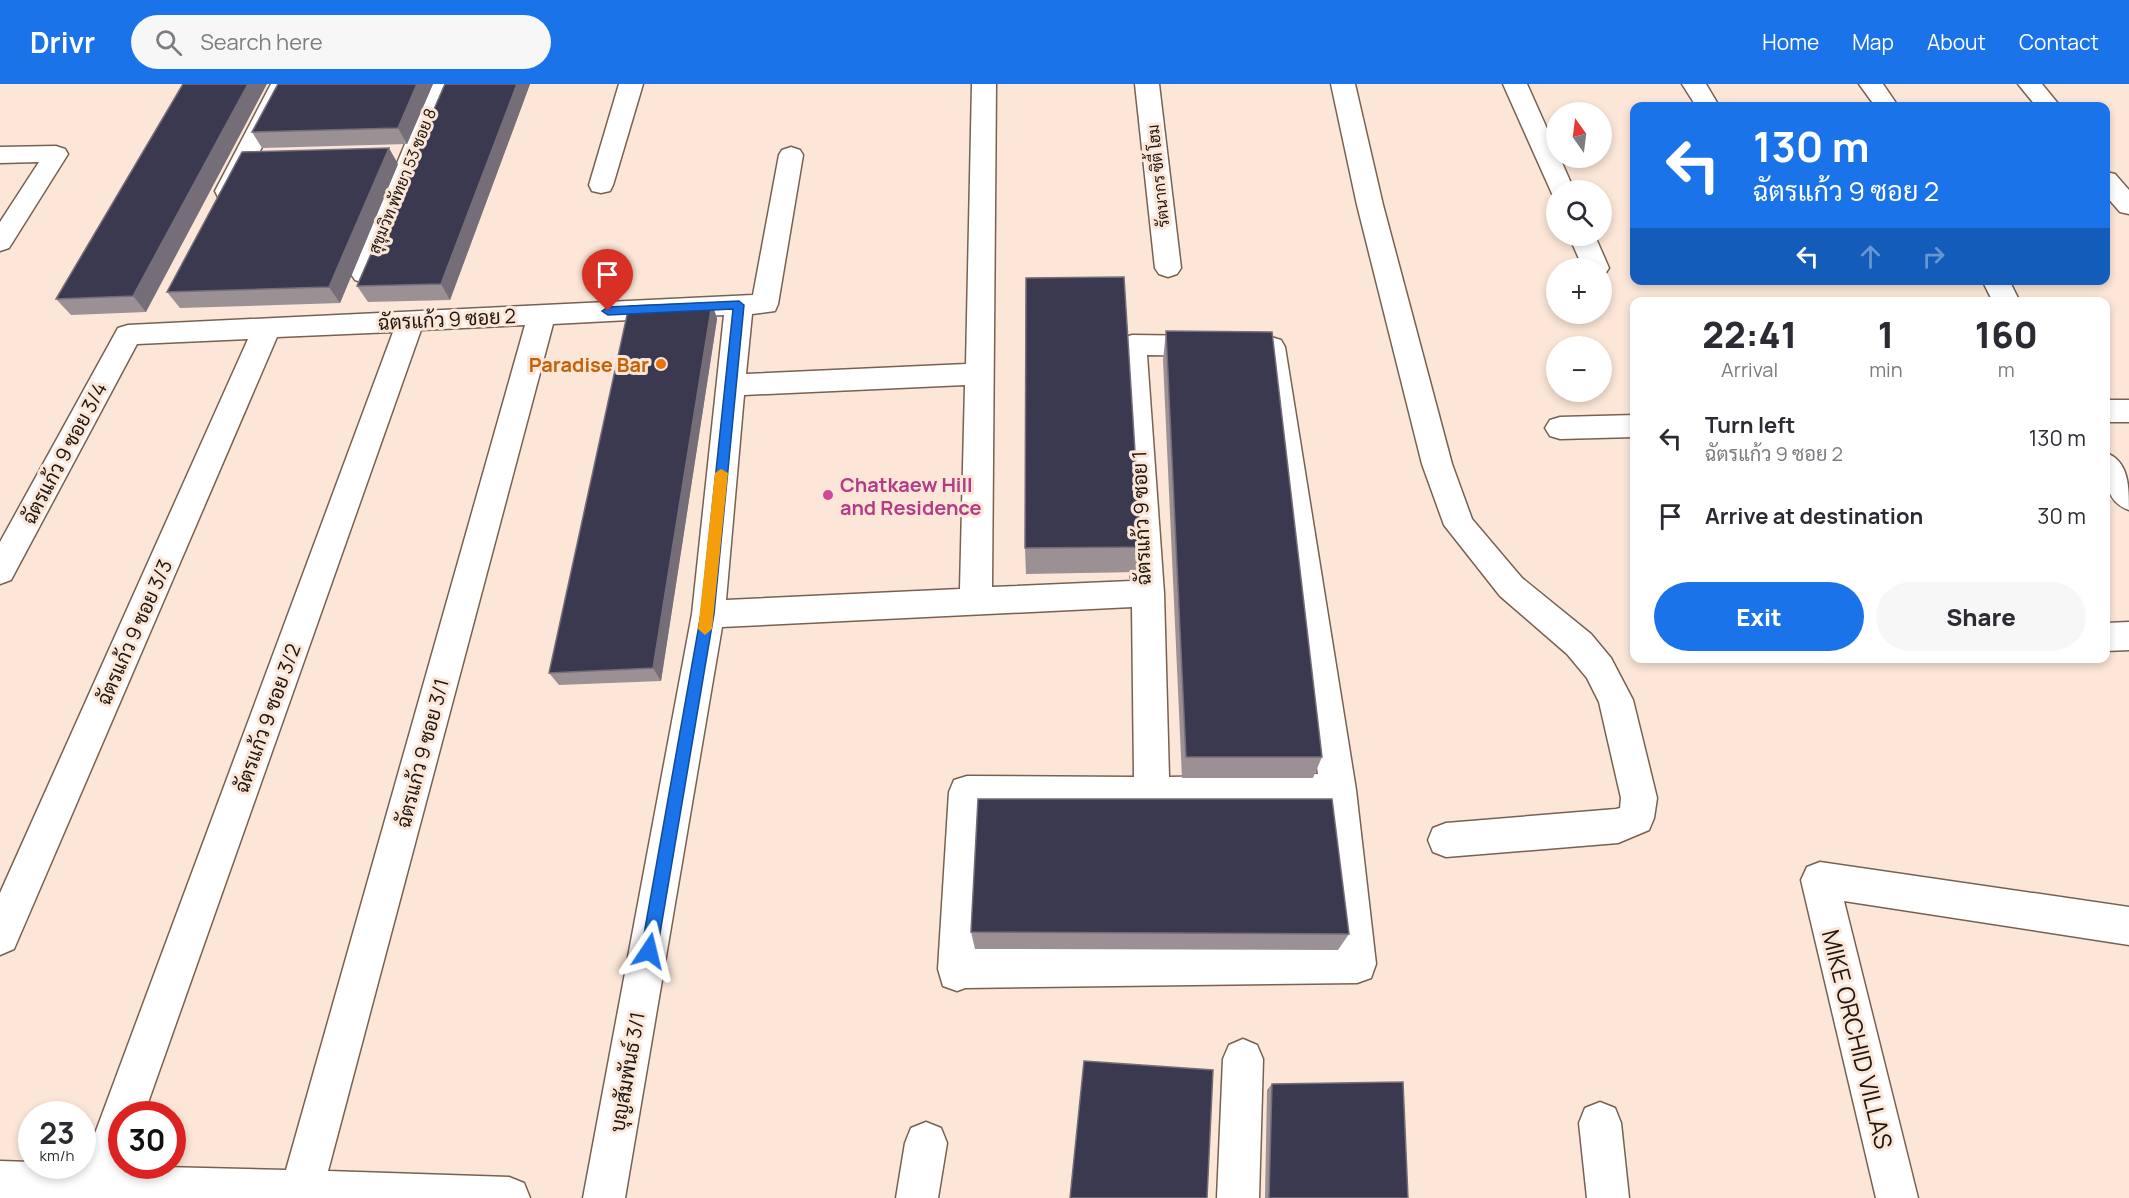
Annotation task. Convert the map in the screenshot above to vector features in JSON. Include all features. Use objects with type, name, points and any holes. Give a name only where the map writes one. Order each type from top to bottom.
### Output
[{"type":"street","points":[[217,209],[255,159],[283,84]]},
{"type":"street","name":"สุขุมวิท พัทยา 53 ซอย 8","points":[[362,279],[401,153],[442,84]]},
{"type":"street","points":[[602,185],[631,84]]},
{"type":"street","points":[[976,601],[984,84]]},
{"type":"street","name":"รัตนากร ซิตี้ โฮม","points":[[1147,84],[1168,268]]},
{"type":"street","points":[[1343,84],[1370,205],[1435,453],[1459,525],[1511,587],[1580,644],[1599,668],[1616,700],[1639,798],[1636,818],[1618,826],[1446,840]]},
{"type":"street","points":[[1515,84],[1558,180]]},
{"type":"street","points":[[1694,84],[1705,102]]},
{"type":"street","points":[[1870,84],[1883,102]]},
{"type":"street","points":[[2030,84],[2045,102]]},
{"type":"street","points":[[0,155],[56,154],[0,242]]},
{"type":"street","name":"บุญสัมพันธ์ 3/1","points":[[604,1198],[708,614],[730,385],[791,155]]},
{"type":"street","points":[[2110,185],[2129,206]]},
{"type":"street","name":"ฉัตรแก้ว 9 ซอย 2","points":[[128,335],[752,304]]},
{"type":"street","name":"ฉัตรแก้ว 9 ซอย 3/1","points":[[301,1192],[542,314]]},
{"type":"street","name":"ฉัตรแก้ว 9 ซอย 3/2","points":[[127,1101],[411,321]]},
{"type":"street","name":"ฉัตรแก้ว 9 ซอย 3/3","points":[[0,936],[267,328]]},
{"type":"street","name":"ฉัตรแก้ว 9 ซอย 3/4","points":[[0,571],[128,335]]},
{"type":"street","name":"ฉัตรแก้ว 9 ซอย 1","points":[[708,614],[1148,593],[1132,345],[1272,347],[1338,790]]},
{"type":"street","points":[[730,385],[980,374]]},
{"type":"street","points":[[2110,411],[2129,411]]},
{"type":"street","points":[[1560,428],[1630,426]]},
{"type":"street","points":[[2110,470],[2129,498]]},
{"type":"street","points":[[1148,593],[1152,794]]},
{"type":"street","points":[[2110,637],[2129,636]]},
{"type":"street","points":[[1338,790],[1357,964],[957,970],[967,792],[1152,794],[1338,790]]},
{"type":"street","name":"MIKE ORCHID VILLAS","points":[[1901,1197],[1820,880],[2129,926]]},
{"type":"street","points":[[1238,1198],[1243,1059]]},
{"type":"street","points":[[1600,1123],[1608,1198]]},
{"type":"street","points":[[917,1198],[926,1143]]},
{"type":"street","name":"ฉัตรแก้ว 9 ซอย 3/2","points":[[97,1185],[108,1155]]},
{"type":"street","points":[[0,1182],[509,1198]]},
{"type":"building","points":[[183,84],[248,84],[133,296],[56,299]]},
{"type":"building","points":[[278,84],[417,84],[398,128],[252,132]]},
{"type":"building","points":[[445,84],[517,84],[441,284],[357,286]]},
{"type":"building","points":[[389,148],[329,287],[167,292],[242,152]]},
{"type":"building","points":[[1124,277],[1141,547],[1025,548],[1026,278]]},
{"type":"building","points":[[712,303],[653,668],[549,673],[629,306]]},
{"type":"building","points":[[1166,331],[1272,332],[1322,757],[1186,757]]},
{"type":"building","points":[[978,799],[1332,799],[1349,934],[971,932]]},
{"type":"building","points":[[1084,1061],[1213,1070],[1207,1198],[1070,1198]]},
{"type":"building","points":[[1403,1082],[1408,1198],[1269,1198],[1272,1084]]},
{"type":"slow traffic","points":[[705,629],[721,473]]},
{"type":"place","name":"Paradise Bar","points":[[661,364]]},
{"type":"place","name":"Chatkaew Hill and Residence","points":[[828,495]]},
{"type":"route","points":[[608,311],[739,305],[708,614],[649,951]]}]
